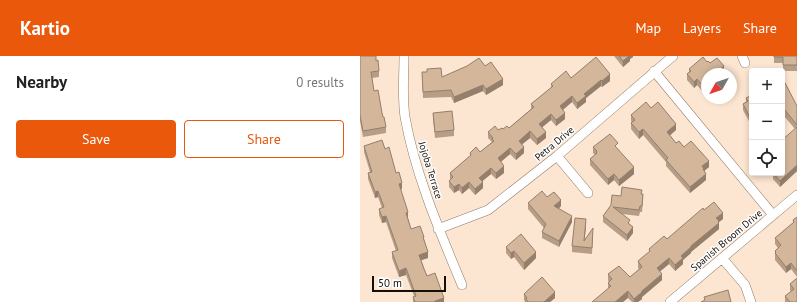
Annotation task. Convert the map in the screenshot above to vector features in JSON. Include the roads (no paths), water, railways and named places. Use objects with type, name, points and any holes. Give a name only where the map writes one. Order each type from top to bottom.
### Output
[{"type":"street","name":"Jojoba Terrace","points":[[404,56],[403,93],[405,116],[411,147],[438,229],[462,285]]},
{"type":"street","name":"Petra Drive","points":[[438,229],[488,210],[557,156],[673,56]]},
{"type":"street","points":[[654,71],[773,215]]},
{"type":"street","points":[[557,156],[588,193]]},
{"type":"street","name":"Spanish Broom Drive","points":[[670,302],[797,195]]},
{"type":"street","points":[[722,258],[745,285],[751,302]]}]
